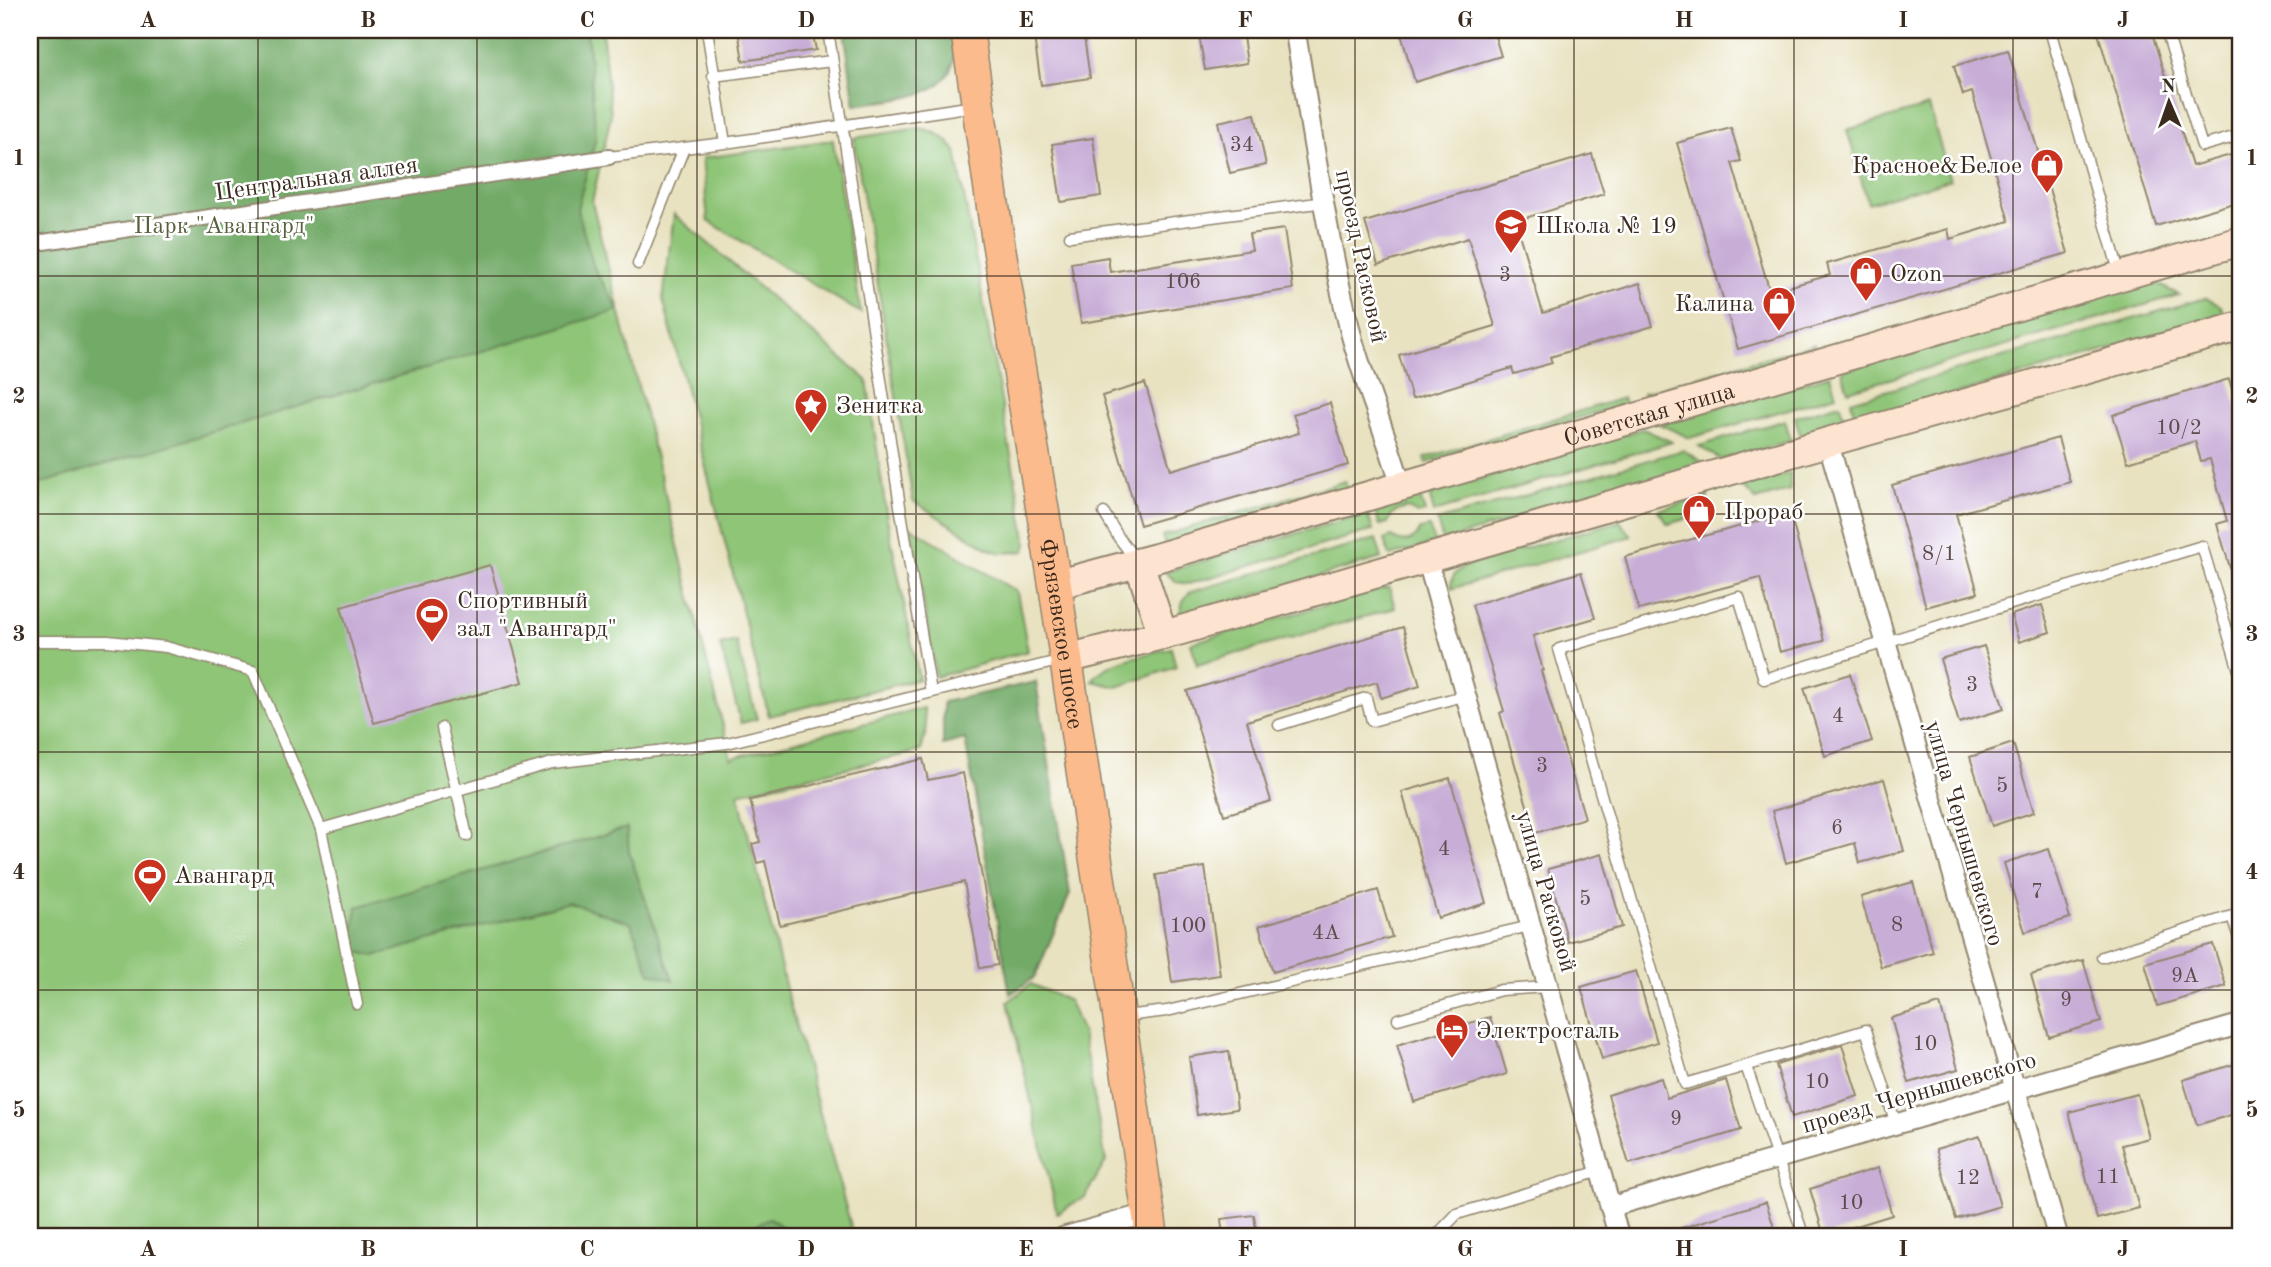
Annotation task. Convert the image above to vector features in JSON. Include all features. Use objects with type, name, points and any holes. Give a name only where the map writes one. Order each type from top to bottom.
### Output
[{"type":"highway","name":"Фрязевское шоссе","points":[[967,30],[1055,585],[1150,1225]]},
{"type":"main road","name":"Советская улица","points":[[1055,585],[1139,563],[2241,241]]},
{"type":"main road","points":[[1066,659],[1163,635],[1828,442],[2241,326]]},
{"type":"main road","points":[[1139,563],[1163,635]]},
{"type":"street","name":"проезд Расковой","points":[[1294,30],[1354,343],[1366,387],[1401,486]]},
{"type":"street","name":"Центральная аллея","points":[[30,244],[609,157]]},
{"type":"street","name":"улица Чернышевского","points":[[1828,442],[2058,1237]]},
{"type":"street","name":"улица Расковой","points":[[1427,559],[1619,1237]]},
{"type":"street","name":"проезд Чернышевского","points":[[1610,1207],[2241,1024]]},
{"type":"street","points":[[1064,1237],[1150,1225]]},
{"type":"lane","points":[[707,30],[725,143]]},
{"type":"lane","points":[[828,30],[902,520],[931,692]]},
{"type":"lane","points":[[2050,30],[2120,275]]},
{"type":"lane","points":[[2165,30],[2202,146],[2241,135]]},
{"type":"lane","points":[[713,76],[832,61]]},
{"type":"lane","points":[[609,157],[725,143],[978,105]]},
{"type":"lane","points":[[638,264],[684,148]]},
{"type":"lane","points":[[1070,236],[1325,202]]},
{"type":"lane","points":[[1104,513],[1139,563]]},
{"type":"lane","points":[[1896,1124],[1866,1030],[1685,1084],[1559,649],[1739,597],[1764,679],[2202,546],[2241,677]]},
{"type":"lane","points":[[30,644],[108,641],[166,647],[253,671],[321,829],[357,1004]]},
{"type":"lane","points":[[321,829],[552,762],[727,743],[1066,659]]},
{"type":"lane","points":[[1279,725],[1366,698],[1372,721],[1466,695]]},
{"type":"lane","points":[[442,728],[467,836]]},
{"type":"lane","points":[[2102,957],[2237,915],[2241,944]]},
{"type":"lane","points":[[1121,1016],[1167,1011],[1530,926]]},
{"type":"lane","points":[[1398,1019],[1501,989],[1549,988]]},
{"type":"lane","points":[[1746,1066],[1804,1237]]},
{"type":"lane","points":[[1435,1237],[1457,1214],[1600,1171]]},
{"type":"green space","name":"Авангард","points":[[30,30],[602,30],[611,115],[592,202],[731,758],[924,708],[926,732],[921,751],[738,793],[788,997],[854,1237],[30,1237]]},
{"type":"green space","name":"Парк \"Авангард\"","points":[[30,30],[587,30],[596,137],[577,209],[594,268],[619,310],[30,487]]},
{"type":"green space","points":[[844,30],[951,30],[954,57],[950,71],[941,82],[929,90],[900,99],[855,105]]},
{"type":"green space","points":[[1929,106],[1950,180],[1868,203],[1847,130]]},
{"type":"green space","points":[[919,128],[940,135],[956,151],[1027,544],[1025,551],[1001,553],[989,549],[913,501],[854,138]]},
{"type":"green space","points":[[833,140],[861,313],[708,221],[702,158]]},
{"type":"green space","points":[[674,214],[867,380],[887,519],[919,679],[769,716],[663,299]]},
{"type":"green space","points":[[2151,280],[2179,295],[1848,391],[1842,371]]},
{"type":"green space","points":[[2205,298],[2221,306],[2224,316],[1857,423],[1851,401]]},
{"type":"green space","points":[[1814,344],[1816,350],[1645,399],[1643,393]]},
{"type":"green space","points":[[1830,375],[1836,395],[1690,438],[1659,424]]},
{"type":"green space","points":[[1623,398],[1625,404],[1426,463],[1425,458]]},
{"type":"green space","points":[[1840,404],[1846,426],[1801,438],[1795,417]]},
{"type":"green space","points":[[1785,420],[1791,441],[1721,460],[1699,446]]},
{"type":"green space","points":[[1643,429],[1672,442],[1434,512],[1429,495]]},
{"type":"green space","points":[[1683,450],[1705,464],[1443,541],[1437,521]]},
{"type":"green space","points":[[1790,473],[1790,490],[1756,500],[1743,487]]},
{"type":"green space","points":[[1345,481],[1347,489],[1165,545],[1162,536]]},
{"type":"green space","points":[[1708,496],[1703,514],[1668,524],[1658,510]]},
{"type":"green space","points":[[1420,497],[1425,512],[1417,514],[1407,508],[1393,514],[1388,523],[1380,525],[1375,511]]},
{"type":"green space","points":[[1367,513],[1373,530],[1188,584],[1177,582],[1165,572]]},
{"type":"green space","points":[[1620,521],[1632,536],[1451,589],[1455,575],[1467,565]]},
{"type":"green space","points":[[911,527],[1017,592],[1028,651],[936,677]]},
{"type":"green space","points":[[1429,527],[1435,543],[1390,556],[1384,540],[1392,537],[1409,541],[1420,529]]},
{"type":"green space","points":[[1376,539],[1382,558],[1179,617],[1183,601],[1190,592]]},
{"type":"green space","points":[[1389,587],[1395,608],[1197,665],[1191,643]]},
{"type":"green space","points":[[736,641],[757,719],[741,723],[720,645]]},
{"type":"green space","points":[[1171,648],[1176,667],[1117,687],[1092,681],[1116,663]]},
{"type":"green space","points":[[1036,682],[1070,894],[1035,977],[1010,994],[965,739],[943,745],[943,702]]},
{"type":"green space","points":[[627,828],[629,852],[673,980],[650,973],[631,923],[569,902],[374,956],[350,950],[357,907]]},
{"type":"green space","points":[[1031,984],[1069,1001],[1082,1033],[1106,1161],[1085,1197],[1057,1213],[1008,1002]]},
{"type":"green space","points":[[769,1218],[796,1237],[734,1237]]},
{"type":"building","points":[[738,30],[812,30],[816,50],[743,61]]},
{"type":"building","points":[[1033,30],[1083,30],[1090,78],[1041,85]]},
{"type":"building","points":[[1198,30],[1242,30],[1247,63],[1205,70]]},
{"type":"building","points":[[1416,30],[1493,30],[1501,56],[1415,82],[1401,34]]},
{"type":"building","points":[[2097,30],[2151,30],[2192,166],[2241,152],[2241,201],[2156,226]]},
{"type":"building","points":[[2008,50],[2068,253],[1738,349],[1677,143],[1731,128],[1741,161],[1732,163],[1770,292],[1830,275],[1827,264],[1948,229],[1950,239],[2009,221],[1972,92],[1963,95],[1954,66]]},
{"type":"building","points":[[1255,114],[1266,165],[1230,173],[1218,122]]},
{"type":"building","points":[[1093,138],[1101,196],[1061,202],[1052,144]]},
{"type":"building","points":[[1592,154],[1604,194],[1515,221],[1543,313],[1640,283],[1653,326],[1550,357],[1552,363],[1514,374],[1512,368],[1412,399],[1399,355],[1495,326],[1468,238],[1378,265],[1365,222]]},
{"type":"building","points":[[1284,229],[1293,289],[1081,323],[1071,263],[1108,257],[1110,272],[1252,250],[1249,234]]},
{"type":"building","points":[[2229,379],[2241,420],[2241,449],[2232,452],[2241,488],[2241,590],[2237,591],[2217,524],[2227,521],[2210,459],[2201,461],[2195,441],[2128,462],[2113,415]]},
{"type":"building","points":[[1145,383],[1171,470],[1299,433],[1293,414],[1330,403],[1348,465],[1140,525],[1102,396]]},
{"type":"building","points":[[2058,438],[2070,482],[1956,514],[1978,593],[1926,607],[1892,485]]},
{"type":"building","points":[[1790,513],[1824,641],[1780,652],[1760,578],[1639,610],[1625,557]]},
{"type":"building","name":"Спортивный зал \"Авангард\"","points":[[490,565],[523,682],[374,723],[341,607]]},
{"type":"building","points":[[1581,572],[1595,618],[1533,636],[1585,818],[1535,833],[1500,713],[1504,711],[1472,605]]},
{"type":"building","points":[[2042,605],[2050,632],[2019,642],[2011,615]]},
{"type":"building","points":[[1403,627],[1420,686],[1381,698],[1377,682],[1247,721],[1271,801],[1224,815],[1187,691]]},
{"type":"building","points":[[1984,646],[2004,709],[1959,723],[1940,659]]},
{"type":"building","points":[[1850,674],[1872,741],[1825,756],[1804,688]]},
{"type":"building","points":[[2013,743],[2034,812],[1992,826],[1970,757]]},
{"type":"building","points":[[923,759],[928,780],[963,773],[998,965],[980,968],[964,882],[780,925],[765,861],[757,863],[752,844],[760,842],[750,800]]},
{"type":"building","points":[[1450,778],[1486,903],[1438,918],[1402,792]]},
{"type":"building","points":[[1884,779],[1904,851],[1860,863],[1855,843],[1786,863],[1772,811]]},
{"type":"building","points":[[2049,849],[2070,918],[2025,932],[2004,863]]},
{"type":"building","points":[[1602,854],[1622,927],[1568,942],[1548,869]]},
{"type":"building","points":[[1205,867],[1220,975],[1172,982],[1156,875]]},
{"type":"building","points":[[1913,882],[1933,952],[1881,967],[1861,897]]},
{"type":"building","points":[[1378,890],[1392,937],[1273,972],[1259,926]]},
{"type":"building","points":[[2213,944],[2226,986],[2157,1006],[2145,963]]},
{"type":"building","points":[[2083,960],[2101,1022],[2049,1037],[2031,975]]},
{"type":"building","points":[[1636,971],[1657,1042],[1602,1059],[1581,987]]},
{"type":"building","points":[[1940,1004],[1958,1069],[1909,1083],[1891,1018]]},
{"type":"building","name":"Электросталь","points":[[1490,1017],[1507,1074],[1414,1102],[1397,1045]]},
{"type":"building","points":[[1842,1045],[1858,1096],[1792,1117],[1776,1065]]},
{"type":"building","points":[[1229,1051],[1237,1109],[1197,1115],[1189,1057]]},
{"type":"building","points":[[2241,1062],[2241,1112],[2197,1125],[2183,1080]]},
{"type":"building","points":[[1661,1078],[1667,1098],[1726,1080],[1741,1130],[1629,1164],[1608,1095]]},
{"type":"building","points":[[2137,1094],[2149,1138],[2122,1145],[2139,1208],[2097,1219],[2069,1112]]},
{"type":"building","points":[[1980,1136],[2000,1206],[1956,1219],[1936,1149]]},
{"type":"building","points":[[1878,1168],[1892,1215],[1824,1236],[1810,1189]]},
{"type":"building","points":[[1766,1202],[1777,1237],[1665,1237],[1665,1233]]},
{"type":"building","points":[[1254,1215],[1257,1237],[1223,1237],[1221,1219]]},
{"type":"place","name":"Красное&Белое","points":[[2047,195]]},
{"type":"place","name":"Школа № 19","points":[[1511,255]]},
{"type":"place","name":"Ozon","points":[[1866,303]]},
{"type":"place","name":"Калина","points":[[1779,333]]},
{"type":"place","name":"Зенитка","points":[[811,435]]},
{"type":"place","name":"Прораб","points":[[1699,541]]},
{"type":"place","name":"Спортивный зал \"Авангард\"","points":[[432,644]]},
{"type":"place","name":"Авангард","points":[[150,905]]},
{"type":"place","name":"Электросталь","points":[[1452,1060]]}]
